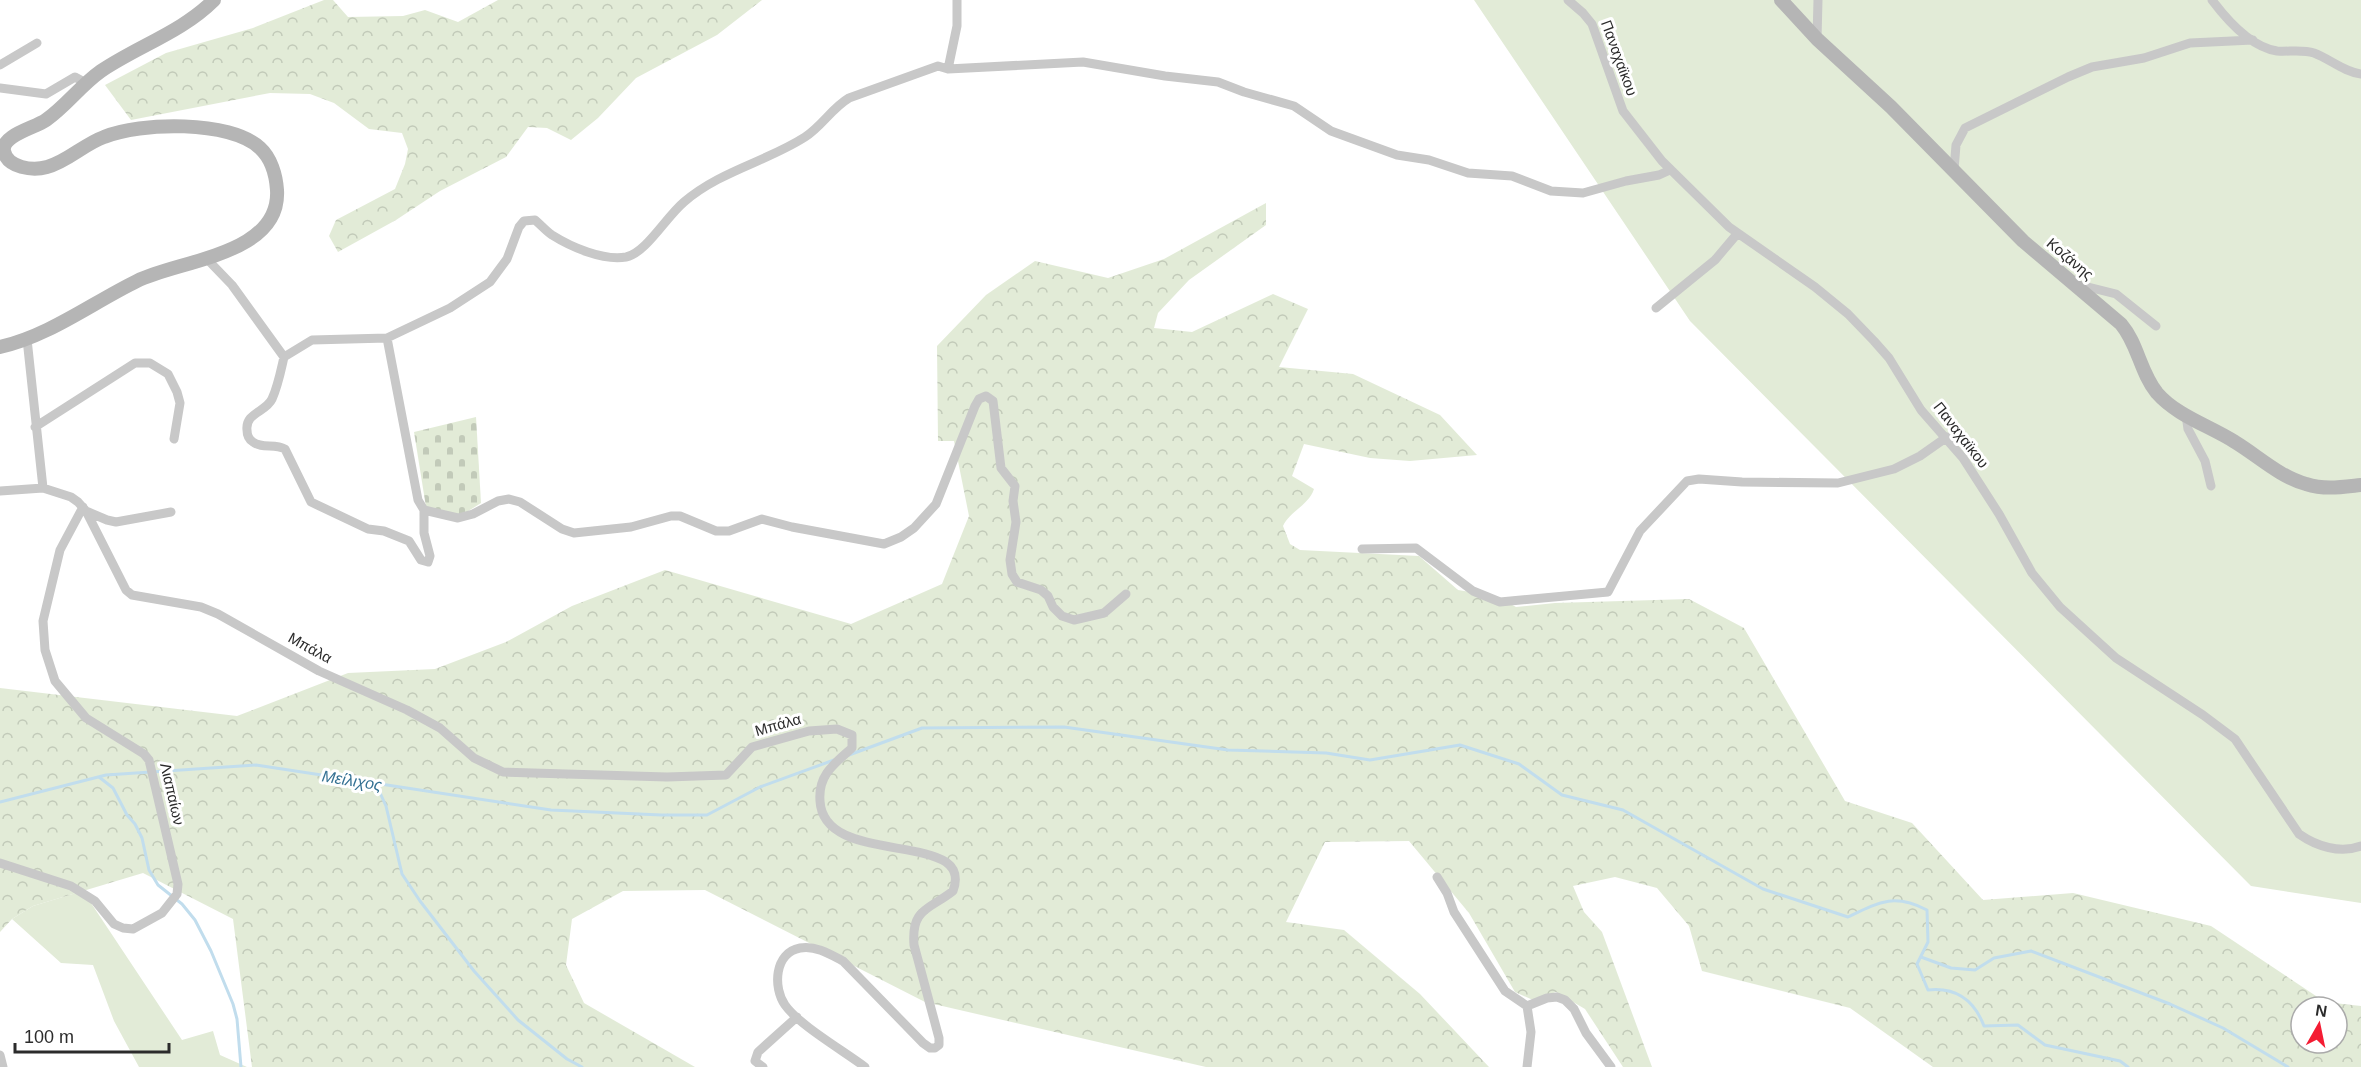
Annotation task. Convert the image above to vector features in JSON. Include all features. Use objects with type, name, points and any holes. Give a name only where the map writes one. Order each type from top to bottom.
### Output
[{"type":"street","points":[[0,347],[27,339],[146,276],[231,249],[254,237],[272,215],[277,199],[276,180],[264,151],[255,143],[210,129],[174,125],[134,129],[107,135],[49,167],[28,168],[9,159],[4,150],[3,145],[9,138],[42,123],[86,83],[133,51],[184,24],[214,0]]},
{"type":"street","points":[[948,69],[957,26],[957,0]]},
{"type":"street","name":"Παναχαϊκου","points":[[1568,0],[1588,18],[1595,30],[1615,92],[1626,115],[1670,170],[1737,234],[1815,286],[1848,314],[1889,358],[1921,410],[1947,437],[1999,514],[2032,573],[2060,607],[2116,658],[2235,739],[2299,834],[2310,842],[2325,847],[2346,849],[2361,846]]},
{"type":"street","name":"Κοζάνης","points":[[1781,0],[1817,39],[1891,106],[2023,242],[2121,324],[2152,386],[2170,405],[2233,441],[2292,479],[2328,488],[2361,485]]},
{"type":"street","points":[[1817,39],[1818,0]]},
{"type":"street","points":[[2212,0],[2227,19],[2253,40],[2275,50],[2310,52],[2349,71],[2361,74]]},
{"type":"street","points":[[1954,170],[1956,145],[1965,128],[2068,77],[2092,67],[2144,58],[2190,43],[2253,40]]},
{"type":"street","points":[[0,65],[38,43]]},
{"type":"street","points":[[387,338],[418,500],[424,510],[424,532],[430,556],[429,560],[424,563],[409,541],[384,531],[368,530],[312,502],[285,449],[279,446],[261,446],[247,436],[246,424],[250,417],[266,408],[272,399],[284,357],[312,340],[387,338],[450,308],[490,282],[507,259],[519,226],[524,221],[535,220],[561,240],[602,255],[622,258],[636,254],[644,248],[669,215],[698,190],[722,176],[774,154],[807,136],[845,101],[924,69],[938,66],[948,69],[1083,62],[1218,82],[1294,106],[1331,131],[1397,155],[1429,160],[1468,173],[1512,176],[1551,191],[1583,193],[1659,175],[1670,170]]},
{"type":"street","points":[[0,88],[42,94],[48,93],[75,77],[86,83]]},
{"type":"street","points":[[1656,308],[1715,261],[1737,234]]},
{"type":"street","points":[[206,258],[232,285],[284,357]]},
{"type":"street","points":[[2074,284],[2116,294],[2156,326]]},
{"type":"street","points":[[27,339],[43,488]]},
{"type":"street","points":[[35,426],[135,363],[150,363],[168,374],[177,392],[180,403],[174,440]]},
{"type":"street","points":[[424,510],[458,518],[498,501],[509,499],[520,502],[562,530],[574,533],[631,527],[671,516],[690,519],[705,528],[716,531],[729,531],[762,519],[792,527],[884,544],[902,537],[914,528],[936,504],[975,406],[979,399],[986,396],[993,401],[1001,468],[1015,486],[1013,501],[1016,522],[1010,560],[1012,574],[1017,582],[1041,590],[1062,616],[1074,620],[1104,613],[1126,594]]},
{"type":"street","points":[[2186,415],[2190,435],[2205,461],[2211,486]]},
{"type":"street","points":[[1362,549],[1416,548],[1473,591],[1500,602],[1608,592],[1640,531],[1687,482],[1699,479],[1838,483],[1894,469],[1920,456],[1947,437]]},
{"type":"street","points":[[0,491],[43,488],[71,497],[84,509],[116,522],[171,512]]},
{"type":"street","name":"Μπάλα","points":[[84,509],[126,590],[132,595],[201,606],[218,614],[319,671],[407,710],[440,728],[474,758],[503,772],[667,777],[726,775],[752,747],[809,730],[846,731],[852,735],[852,748],[830,767],[822,779],[819,792],[820,806],[826,819],[838,831],[852,839],[946,862],[955,871],[956,880],[953,891],[922,910],[915,920],[913,931],[914,945],[939,1038],[939,1045],[935,1048],[922,1043],[843,961],[830,954],[808,948],[797,948],[782,960],[778,972],[779,995],[786,1006],[865,1067]]},
{"type":"street","name":"Λιαπαίων","points":[[0,863],[71,886],[95,901],[114,924],[123,928],[133,929],[162,914],[177,894],[176,872],[152,767],[144,754],[86,718],[55,681],[45,650],[43,621],[60,550],[84,509]]},
{"type":"street","points":[[1437,877],[1447,893],[1454,912],[1505,991],[1527,1006],[1531,1032],[1527,1067]]},
{"type":"street","points":[[1527,1006],[1557,997],[1564,1000],[1574,1009],[1586,1034],[1611,1067]]},
{"type":"street","points":[[763,1067],[755,1061],[758,1052],[798,1017]]},
{"type":"street","points":[[0,1055],[3,1067]]},
{"type":"green space","points":[[324,0],[333,0],[348,17],[403,16],[425,10],[458,22],[498,0],[762,0],[717,35],[636,78],[598,118],[571,140],[547,128],[528,127],[506,157],[440,191],[396,220],[338,252],[329,236],[336,220],[395,189],[408,149],[402,133],[369,129],[334,103],[310,94],[270,93],[131,120],[105,85],[166,53],[253,28]]},
{"type":"green space","points":[[1474,0],[2361,0],[2361,903],[2251,886],[1690,321]]},
{"type":"green space","points":[[1266,203],[1266,225],[1189,280],[1158,313],[1154,328],[1192,332],[1273,294],[1308,309],[1279,367],[1353,374],[1440,415],[1477,455],[1410,461],[1370,458],[1304,444],[1292,476],[1314,489],[1312,495],[1283,526],[1290,544],[1300,550],[1419,556],[1458,590],[1496,596],[1516,607],[1555,603],[1689,599],[1744,628],[1845,801],[1912,823],[1983,900],[2073,893],[2211,926],[2314,995],[2289,995],[2289,1055],[2349,1055],[2349,1005],[2361,1006],[2361,1067],[1933,1067],[1850,1008],[1702,971],[1689,926],[1657,888],[1615,877],[1573,886],[1584,912],[1602,932],[1652,1067],[1623,1067],[1585,1009],[1556,992],[1533,1000],[1515,992],[1469,913],[1409,841],[1325,842],[1286,922],[1344,930],[1420,994],[1489,1067],[1206,1067],[925,1002],[705,890],[623,891],[572,919],[566,965],[584,1003],[695,1067],[252,1067],[233,919],[143,873],[33,906],[12,919],[0,932],[0,688],[237,716],[348,673],[435,669],[506,642],[572,606],[665,570],[851,624],[942,584],[969,516],[954,441],[938,441],[937,346],[986,295],[1035,261],[1108,278],[1164,259]]},
{"type":"green space","points":[[476,417],[481,503],[462,515],[426,507],[414,432]]},
{"type":"green space","points":[[76,893],[91,903],[182,1040],[213,1031],[220,1055],[247,1067],[139,1067],[114,1021],[93,965],[61,963],[12,919],[33,906]]},
{"type":"waterway","points":[[849,755],[922,728],[1064,727],[1228,750],[1326,753],[1370,760],[1460,745],[1519,764],[1562,795],[1623,810],[1763,889],[1848,917],[1869,907],[1896,901],[1927,910],[1928,942],[1917,964],[1928,990],[1947,991],[1963,997],[1975,1009],[1984,1026],[2018,1025],[2045,1045],[2120,1061],[2128,1067]]},
{"type":"waterway","name":"Μείλιχος","points":[[0,802],[106,775],[256,765],[551,810],[707,815],[760,787],[834,760]]},
{"type":"waterway","points":[[99,777],[113,788],[127,815],[135,824],[142,838],[149,870],[158,885],[182,904],[195,920],[211,951],[237,1019],[241,1067]]},
{"type":"waterway","points":[[376,784],[386,806],[402,874],[420,901],[474,971],[518,1020],[567,1059],[582,1067]]},
{"type":"waterway","points":[[1921,957],[1951,968],[1975,970],[1994,958],[2031,951],[2170,1004],[2223,1028],[2288,1067]]}]
